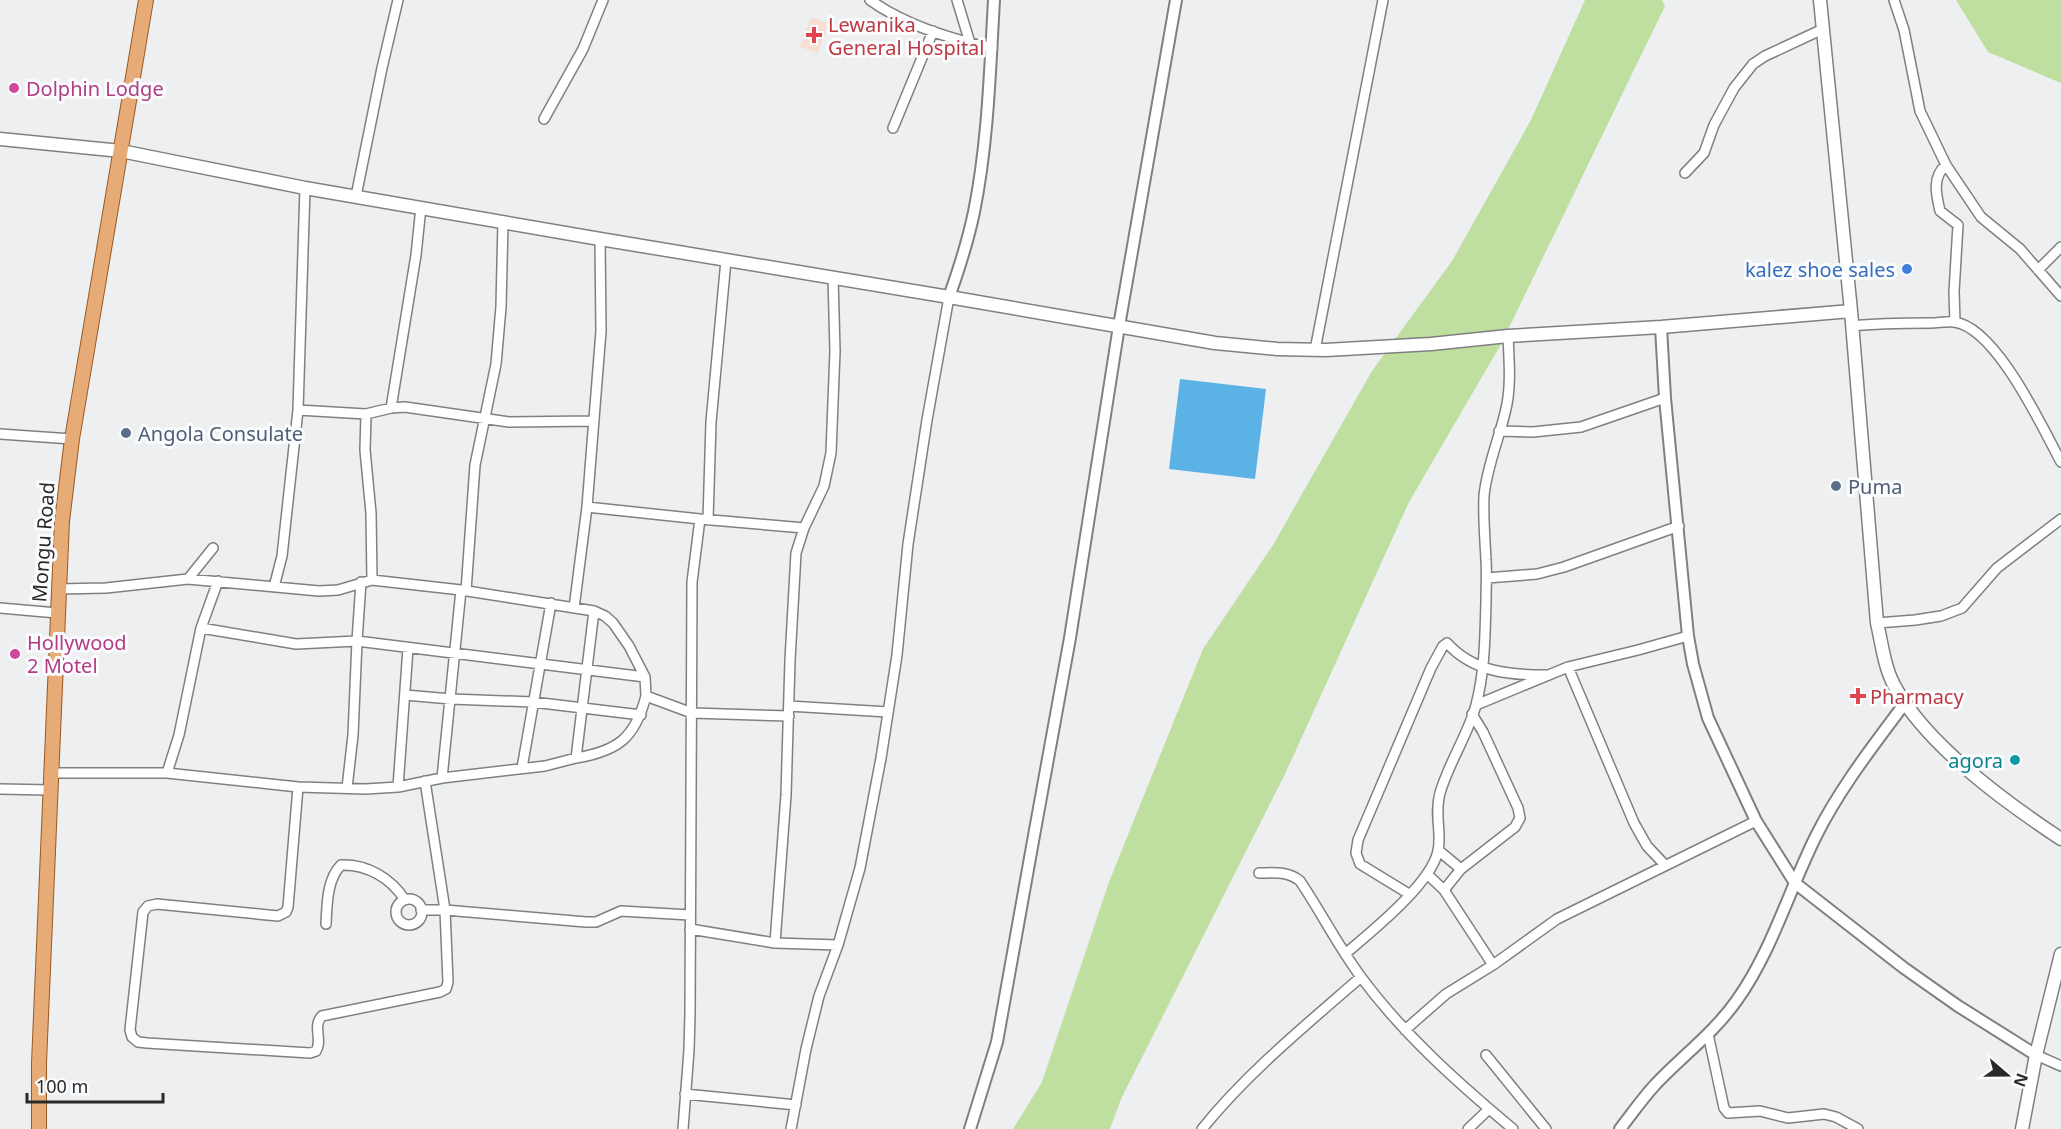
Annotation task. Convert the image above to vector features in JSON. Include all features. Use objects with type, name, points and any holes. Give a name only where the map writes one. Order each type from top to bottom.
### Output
[{"type":"main road","name":"Mongu Road","points":[[39,1129],[39,1063],[62,521],[72,439],[146,0]]},
{"type":"main road","points":[[1820,0],[1851,310],[1877,623],[1885,663],[1905,703],[1932,735],[1971,773],[2024,815],[2061,839]]},
{"type":"main road","points":[[0,139],[121,151],[305,188],[600,240],[833,277],[1215,343],[1277,349],[1315,350],[1431,344],[1851,310]]},
{"type":"main road","points":[[2022,1129],[2036,1055],[2061,954]]},
{"type":"street","points":[[356,196],[398,0]]},
{"type":"street","points":[[544,119],[583,49],[603,0]]},
{"type":"street","points":[[870,0],[904,20],[970,43],[992,48]]},
{"type":"street","points":[[957,0],[970,43]]},
{"type":"street","points":[[791,1129],[806,1049],[819,996],[838,945],[860,868],[897,655],[908,544],[949,297],[969,234],[979,185],[992,48],[994,0]]},
{"type":"street","points":[[970,1129],[999,1030],[1070,638],[1119,326],[1176,0]]},
{"type":"street","points":[[1315,350],[1383,0]]},
{"type":"street","points":[[1894,0],[1904,30],[1920,111],[1946,165],[1981,217],[2020,249],[2061,296]]},
{"type":"street","points":[[1685,173],[1704,153],[1714,125],[1734,88],[1753,64],[1823,29]]},
{"type":"street","points":[[893,129],[933,31]]},
{"type":"street","points":[[1946,165],[1937,175],[1936,187],[1940,211],[1958,224],[1954,292],[1955,322]]},
{"type":"street","points":[[274,587],[282,556],[297,410],[305,188]]},
{"type":"street","points":[[392,408],[416,255],[421,207]]},
{"type":"street","points":[[442,778],[455,652],[464,591],[475,465],[496,364],[501,307],[503,222]]},
{"type":"street","points":[[574,608],[587,507],[601,331],[600,240]]},
{"type":"street","points":[[2038,270],[2061,247]]},
{"type":"street","points":[[682,1129],[689,1050],[692,582],[704,520],[726,260]]},
{"type":"street","points":[[775,943],[786,795],[796,554],[804,528],[824,486],[831,453],[834,351],[833,277]]},
{"type":"street","points":[[1852,326],[1891,322],[1955,322],[1978,333],[1991,346],[2023,390],[2061,462]]},
{"type":"street","points":[[1661,327],[1665,398],[1688,636],[1693,664],[1708,718],[1755,821],[1795,883],[1958,1006],[2036,1055],[2061,1066]]},
{"type":"street","points":[[1345,954],[1409,894],[1435,862],[1439,838],[1437,811],[1440,794],[1474,710],[1483,667],[1487,578],[1484,496],[1489,464],[1505,411],[1509,389],[1508,336]]},
{"type":"street","points":[[1499,431],[1533,432],[1581,427],[1665,398]]},
{"type":"street","points":[[297,410],[366,414],[392,408],[423,409],[509,422],[593,421]]},
{"type":"street","points":[[366,414],[365,450],[371,513],[372,579]]},
{"type":"street","points":[[0,434],[72,439]]},
{"type":"street","points":[[587,507],[804,528]]},
{"type":"street","points":[[1877,623],[1941,616],[1962,608],[1997,568],[2061,519]]},
{"type":"street","points":[[1487,578],[1537,574],[1564,567],[1679,526]]},
{"type":"street","points":[[188,579],[213,548]]},
{"type":"street","points":[[51,773],[167,772],[298,787],[366,789],[398,787],[442,778],[545,766],[600,754],[619,744],[631,731],[641,715],[646,696],[645,677],[629,646],[613,623],[594,611],[551,603],[372,579],[338,590],[319,591],[188,579],[106,588],[58,589]]},
{"type":"street","points":[[167,772],[179,735],[201,628],[218,581]]},
{"type":"street","points":[[347,788],[353,735],[361,582]]},
{"type":"street","points":[[522,768],[551,603]]},
{"type":"street","points":[[0,608],[57,613]]},
{"type":"street","points":[[576,758],[594,611]]},
{"type":"street","points":[[201,628],[296,644],[357,641],[645,677]]},
{"type":"street","points":[[1474,710],[1545,675],[1568,667],[1688,636]]},
{"type":"street","points":[[1409,894],[1360,864],[1356,853],[1358,840],[1431,668],[1445,643],[1483,667],[1511,675],[1545,675]]},
{"type":"street","points":[[398,787],[408,648]]},
{"type":"street","points":[[1568,667],[1634,823],[1647,846],[1665,866]]},
{"type":"street","points":[[405,695],[533,702],[641,715]]},
{"type":"street","points":[[646,696],[692,713],[789,716]]},
{"type":"street","points":[[1620,1129],[1653,1086],[1708,1034],[1736,1001],[1760,962],[1833,803],[1905,703]]},
{"type":"street","points":[[789,706],[888,712]]},
{"type":"street","points":[[1444,890],[1461,869],[1509,833],[1520,818],[1518,808],[1474,710]]},
{"type":"street","points":[[298,787],[286,912],[278,916],[157,904],[148,906],[142,912],[130,1030],[132,1037],[138,1042],[310,1053],[319,1047],[317,1023],[322,1016],[446,989],[448,982],[445,910],[425,781]]},
{"type":"street","points":[[0,789],[50,790]]},
{"type":"street","points":[[1405,1030],[1446,994],[1493,965],[1557,919],[1755,821]]},
{"type":"street","points":[[1438,850],[1461,869]]},
{"type":"street","points":[[326,924],[327,901],[334,872],[341,865],[361,867],[387,879],[398,889],[405,900]]},
{"type":"street","points":[[1259,873],[1292,875],[1300,881],[1361,977],[1405,1030],[1513,1129]]},
{"type":"street","points":[[1427,874],[1444,890],[1493,965]]},
{"type":"street","points":[[405,900],[415,901],[421,910],[418,920],[414,923],[400,921],[397,916],[397,906],[405,900]]},
{"type":"street","points":[[421,910],[586,922],[596,922],[621,911],[690,915]]},
{"type":"street","points":[[690,928],[775,943],[838,945]]},
{"type":"street","points":[[1202,1129],[1222,1104],[1258,1069],[1361,977]]},
{"type":"street","points":[[1708,1034],[1724,1107],[1728,1113],[1760,1111],[1788,1118],[1824,1114],[1836,1117],[1858,1129]]},
{"type":"street","points":[[1486,1055],[1546,1129]]},
{"type":"street","points":[[685,1094],[796,1105]]},
{"type":"street","points":[[1468,1129],[1489,1109]]},
{"type":"shaded area","name":"Lewanika General Hospital","points":[[811,17],[829,23],[818,53],[800,47]]},
{"type":"green space","points":[[1585,0],[1662,0],[1665,6],[1500,346],[1409,502],[1285,774],[1121,1099],[1110,1129],[1013,1129],[1042,1082],[1109,882],[1203,649],[1273,545],[1372,371],[1452,261],[1531,120]]},
{"type":"green space","points":[[1956,0],[2061,0],[2061,83],[1988,52]]},
{"type":"water","points":[[1180,379],[1266,389],[1255,479],[1169,469]]},
{"type":"place","name":"Lewanika General Hospital","points":[[814,35]]},
{"type":"place","name":"Dolphin Lodge","points":[[14,88]]},
{"type":"place","name":"kalez shoe sales","points":[[1907,269]]},
{"type":"place","name":"Angola Consulate","points":[[126,433]]},
{"type":"place","name":"Puma","points":[[1836,486]]},
{"type":"place","name":"Hollywood 2 Motel","points":[[15,654]]},
{"type":"place","name":"Pharmacy","points":[[1858,696]]},
{"type":"place","name":"agora","points":[[2015,760]]}]
